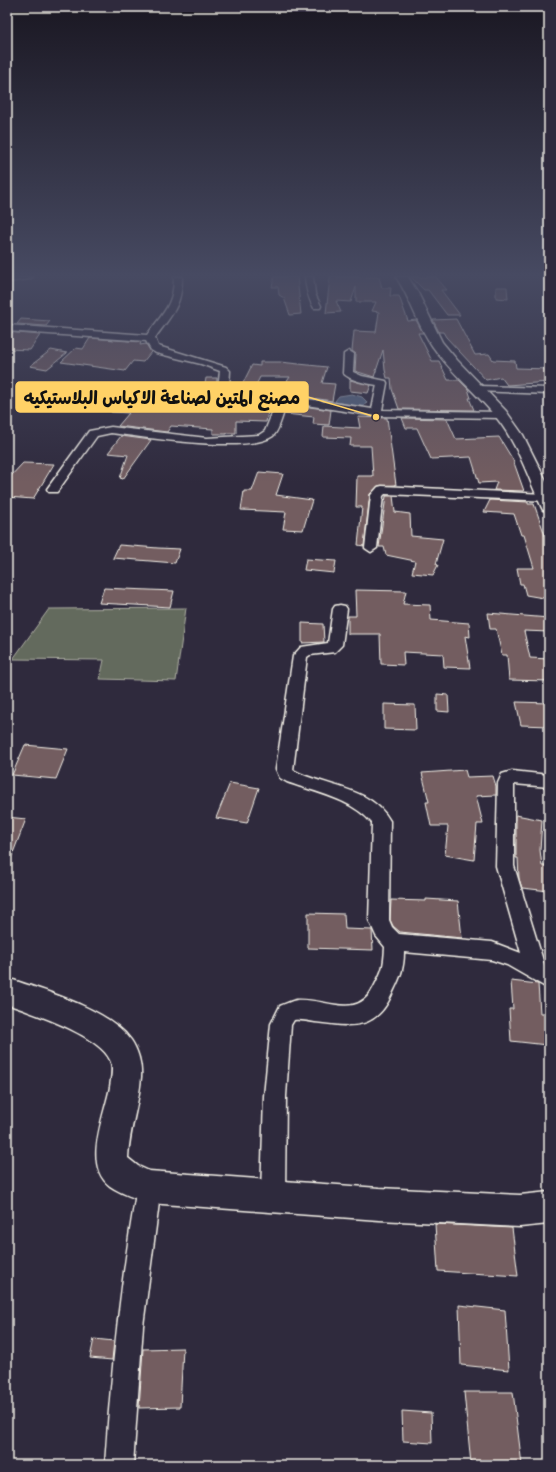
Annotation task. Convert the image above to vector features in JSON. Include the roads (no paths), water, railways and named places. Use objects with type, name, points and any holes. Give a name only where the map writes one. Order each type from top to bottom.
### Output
[{"type":"street","points":[[153,346],[159,351],[204,362],[223,369],[225,371],[224,389],[283,400],[376,413],[502,414]]},
{"type":"street","points":[[371,548],[377,495],[382,490],[547,502],[527,455],[502,414],[438,346]]},
{"type":"street","points":[[348,354],[348,373],[359,378],[382,383],[376,413]]},
{"type":"street","points":[[479,389],[549,391]]},
{"type":"street","points":[[53,489],[93,433],[101,430],[111,430],[207,441],[261,438],[270,433],[283,400]]},
{"type":"street","points":[[340,609],[336,645],[330,649],[306,650],[300,656],[284,769],[286,774],[365,806],[377,813],[381,821],[380,920],[382,930],[395,943],[492,952],[514,959],[542,975]]},
{"type":"street","points":[[542,975],[505,866],[506,783],[508,778],[512,777],[549,781]]},
{"type":"street","points":[[274,1195],[275,1096],[280,1024],[287,1013],[297,1010],[350,1016],[363,1014],[373,1007],[380,997],[394,968],[395,943]]},
{"type":"street","points":[[7,991],[38,1002],[86,1023],[105,1033],[123,1051],[126,1067],[124,1094],[111,1156],[115,1168],[126,1178],[149,1187],[274,1195],[379,1204],[520,1211],[549,1208]]},
{"type":"street","points":[[119,1465],[123,1383],[138,1248],[149,1187]]},
{"type":"water","points":[[352,394],[362,397],[367,402],[363,407],[345,407],[335,401],[339,396]]},
{"type":"place","name":"مصنع المتين لصناعة الاكياس البلاستيكيه","points":[[376,417]]}]
